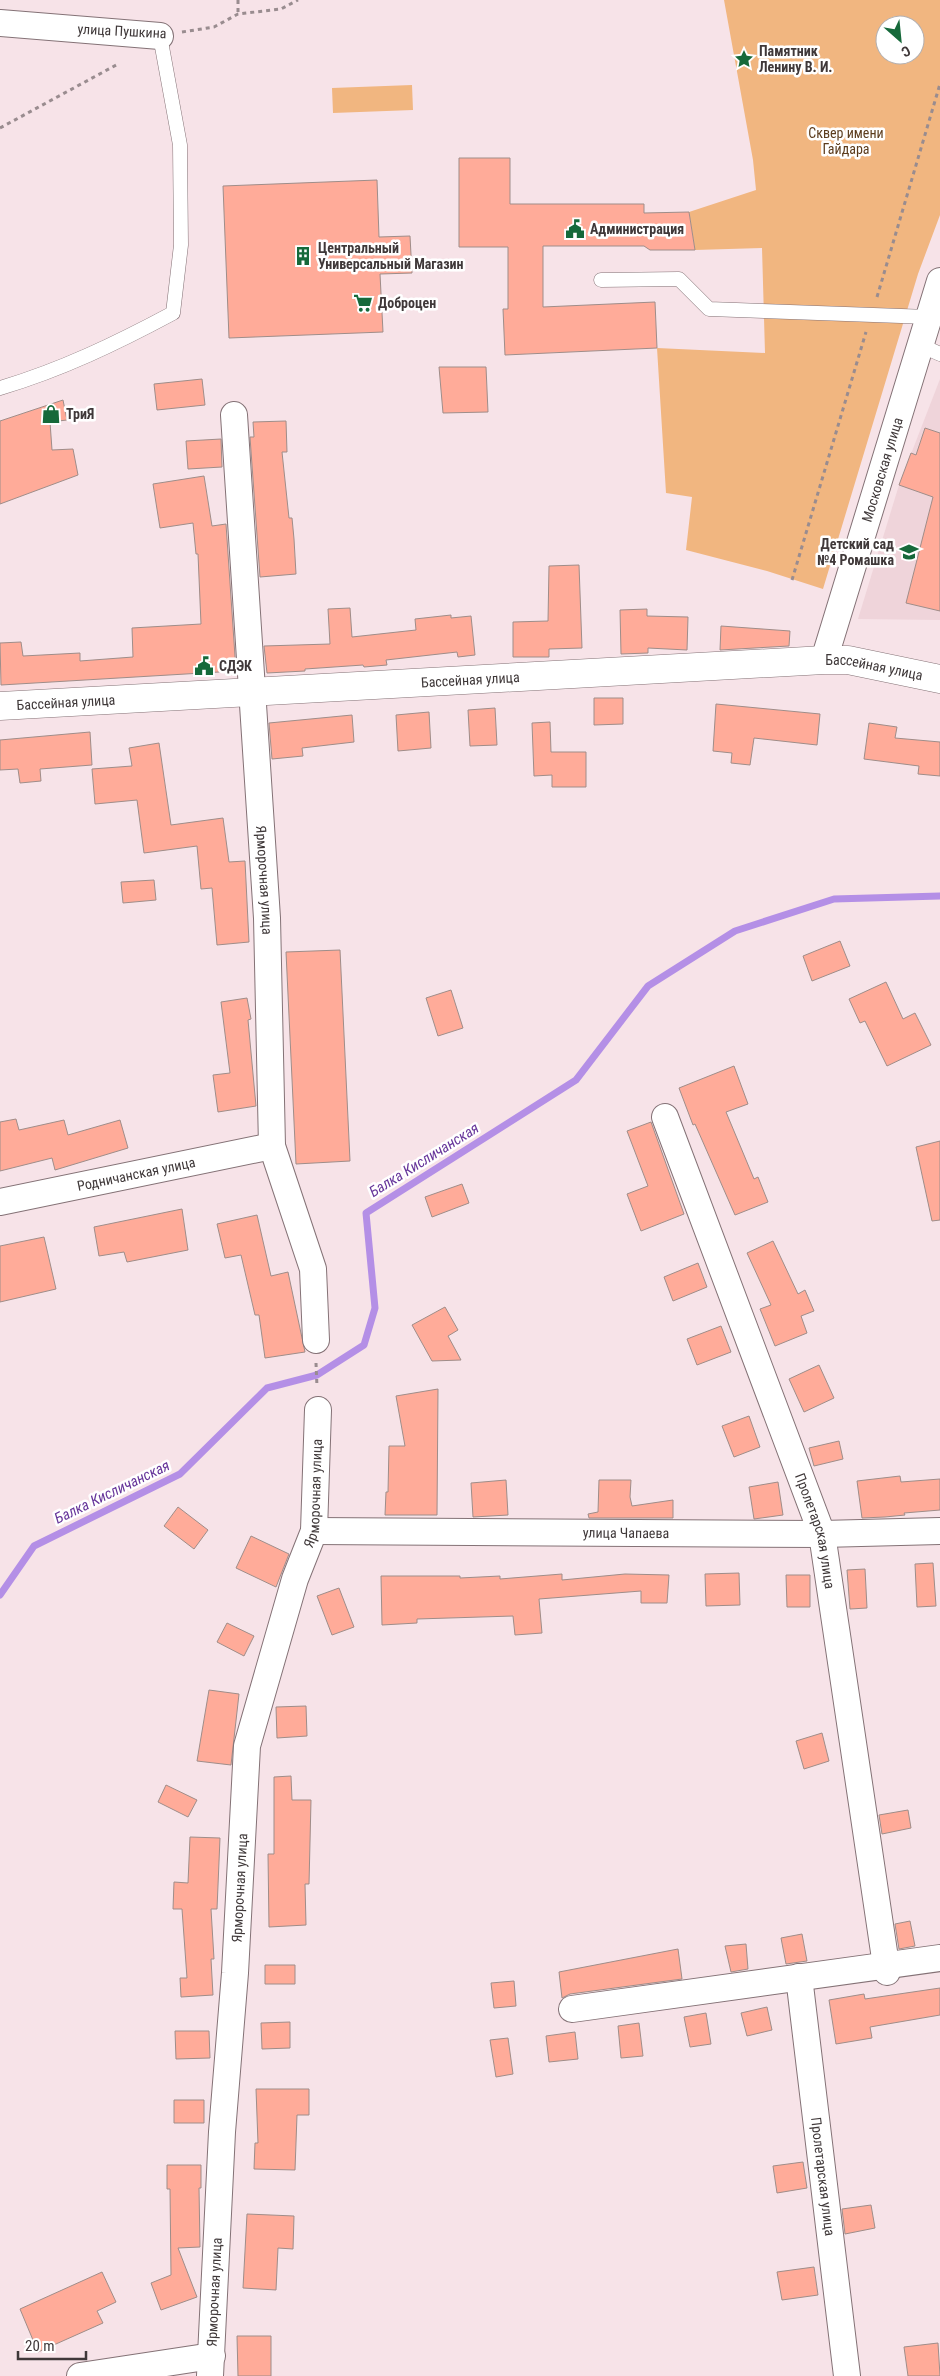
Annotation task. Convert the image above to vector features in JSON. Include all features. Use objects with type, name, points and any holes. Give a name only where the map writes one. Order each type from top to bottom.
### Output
[{"type":"street","name":"улица Пушкина","points":[[0,23],[160,36]]},
{"type":"street","name":"Московская улица","points":[[824,660],[930,349],[929,317],[940,281]]},
{"type":"street","name":"Ярморочная улица","points":[[234,415],[266,918],[272,1146],[313,1269],[316,1340]]},
{"type":"street","name":"Бассейная улица","points":[[0,706],[824,660],[848,660],[940,679]]},
{"type":"street","name":"Пролетарская улица","points":[[665,1117],[822,1534],[887,1969]]},
{"type":"street","name":"Родничанская улица","points":[[0,1202],[272,1146]]},
{"type":"street","name":"Ярморочная улица","points":[[211,2366],[222,2132],[235,1973],[247,1746],[295,1580],[314,1531],[318,1410]]},
{"type":"street","name":"улица Чапаева","points":[[314,1531],[822,1534],[940,1531]]},
{"type":"street","points":[[572,2009],[799,1977],[887,1969],[940,1958]]},
{"type":"street","name":"Пролетарская улица","points":[[799,1977],[847,2376]]},
{"type":"street","points":[[80,2376],[211,2366]]},
{"type":"lane","points":[[0,388],[34,378],[106,348],[173,312],[181,245],[180,145],[160,36]]},
{"type":"lane","points":[[601,280],[679,279],[709,309],[929,317]]},
{"type":"path","points":[[238,0],[238,14]]},
{"type":"path","name":"улица Пушкина","points":[[160,36],[214,27],[238,14],[281,9],[298,0]]},
{"type":"path","points":[[0,128],[118,64]]},
{"type":"path","points":[[316,1340],[318,1410]]},
{"type":"shaded area","name":"Детский сад №4 Ромашка","points":[[940,379],[940,620],[858,619],[899,485]]},
{"type":"green space","name":"Сквер имени Гайдара","points":[[724,0],[940,0],[940,215],[918,274],[823,589],[767,571],[686,550],[692,497],[666,493],[657,348],[765,353],[762,248],[695,250],[689,212],[756,190],[753,160]]},
{"type":"green space","points":[[412,85],[413,110],[333,113],[332,88]]},
{"type":"building","name":"Администрация","points":[[459,158],[510,158],[510,204],[644,204],[644,213],[689,212],[695,250],[650,250],[644,246],[543,246],[543,307],[655,302],[657,348],[505,355],[503,309],[508,309],[508,247],[459,247]]},
{"type":"building","name":"Центральный Универсальный Магазин","points":[[377,180],[379,237],[410,236],[412,273],[380,274],[383,332],[229,338],[223,186]]},
{"type":"building","points":[[439,367],[486,367],[488,412],[443,413]]},
{"type":"building","points":[[202,379],[205,405],[157,410],[154,384]]},
{"type":"building","points":[[63,400],[67,420],[50,422],[52,450],[73,449],[78,475],[0,504],[0,421]]},
{"type":"building","points":[[286,421],[287,452],[282,452],[289,518],[292,518],[296,574],[260,577],[250,437],[254,437],[253,422]]},
{"type":"building","points":[[925,428],[940,433],[940,611],[906,603],[933,497],[899,485],[911,453],[916,455]]},
{"type":"building","points":[[221,439],[222,467],[188,469],[186,441]]},
{"type":"building","points":[[204,476],[212,526],[226,524],[236,671],[1,685],[0,643],[21,642],[23,656],[80,653],[80,661],[133,657],[132,628],[201,624],[198,554],[196,554],[193,523],[160,528],[153,484]]},
{"type":"building","points":[[579,565],[582,648],[549,649],[549,657],[513,657],[513,622],[548,621],[549,566]]},
{"type":"building","points":[[350,608],[352,637],[416,630],[415,619],[451,615],[451,618],[471,616],[475,655],[458,657],[457,652],[386,660],[387,665],[364,667],[363,665],[267,673],[264,646],[330,644],[328,609]]},
{"type":"building","points":[[647,609],[647,616],[688,617],[687,650],[648,648],[648,653],[621,654],[620,610]]},
{"type":"building","points":[[721,626],[790,631],[789,646],[720,650]]},
{"type":"building","points":[[594,698],[623,698],[623,724],[594,725]]},
{"type":"building","points":[[716,704],[820,714],[817,745],[754,738],[750,765],[731,763],[732,753],[713,751]]},
{"type":"building","points":[[495,708],[497,745],[470,746],[468,710]]},
{"type":"building","points":[[429,712],[431,748],[398,751],[396,715]]},
{"type":"building","points":[[352,715],[354,742],[302,748],[303,756],[272,759],[269,723]]},
{"type":"building","points":[[550,722],[551,752],[586,752],[586,787],[552,787],[552,775],[534,776],[532,723]]},
{"type":"building","points":[[869,723],[897,727],[895,738],[940,742],[940,776],[918,774],[919,766],[864,759]]},
{"type":"building","points":[[90,732],[92,765],[40,769],[41,781],[20,783],[18,769],[0,770],[0,740]]},
{"type":"building","points":[[159,743],[171,825],[223,818],[229,862],[245,861],[249,942],[217,945],[212,888],[201,889],[197,846],[144,853],[137,800],[95,804],[92,769],[132,766],[129,748]]},
{"type":"building","points":[[154,880],[156,900],[123,903],[121,882]]},
{"type":"building","points":[[840,941],[850,966],[812,981],[803,956]]},
{"type":"building","points":[[340,950],[350,1161],[296,1164],[286,952]]},
{"type":"building","points":[[886,982],[903,1019],[915,1013],[931,1045],[887,1066],[865,1021],[860,1023],[849,999]]},
{"type":"building","points":[[451,990],[463,1028],[438,1036],[426,998]]},
{"type":"building","points":[[247,998],[251,1019],[248,1020],[256,1106],[218,1112],[213,1075],[230,1073],[221,1002]]},
{"type":"building","points":[[734,1066],[748,1104],[726,1112],[754,1179],[758,1177],[768,1202],[735,1215],[695,1124],[693,1125],[679,1088]]},
{"type":"building","points":[[16,1119],[19,1130],[64,1120],[68,1135],[120,1120],[128,1148],[55,1170],[52,1158],[0,1171],[0,1122]]},
{"type":"building","points":[[651,1122],[684,1214],[641,1231],[627,1194],[648,1186],[627,1131]]},
{"type":"building","points":[[940,1141],[940,1220],[932,1221],[916,1147]]},
{"type":"building","points":[[462,1184],[469,1203],[432,1217],[425,1197]]},
{"type":"building","points":[[182,1209],[188,1250],[127,1262],[124,1252],[99,1256],[94,1227]]},
{"type":"building","points":[[257,1215],[271,1276],[288,1272],[305,1352],[265,1358],[259,1315],[255,1315],[241,1255],[225,1258],[217,1224]]},
{"type":"building","points":[[44,1237],[56,1289],[0,1302],[0,1246]]},
{"type":"building","points":[[773,1241],[798,1294],[805,1290],[814,1311],[801,1316],[807,1333],[775,1346],[760,1309],[771,1305],[747,1253]]},
{"type":"building","points":[[698,1263],[707,1287],[673,1301],[664,1277]]},
{"type":"building","points":[[445,1307],[458,1330],[448,1336],[461,1360],[432,1361],[412,1325]]},
{"type":"building","points":[[721,1326],[731,1352],[697,1365],[687,1339]]},
{"type":"building","points":[[819,1365],[834,1398],[804,1412],[789,1379]]},
{"type":"building","points":[[438,1389],[437,1515],[385,1515],[386,1492],[388,1492],[389,1446],[405,1446],[396,1396]]},
{"type":"building","points":[[749,1416],[760,1447],[734,1457],[722,1426]]},
{"type":"building","points":[[839,1441],[843,1459],[814,1466],[809,1448]]},
{"type":"building","points":[[900,1476],[901,1482],[940,1479],[940,1510],[862,1518],[857,1481]]},
{"type":"building","points":[[506,1480],[508,1515],[473,1517],[471,1483]]},
{"type":"building","points":[[599,1480],[631,1480],[630,1497],[632,1506],[673,1500],[673,1518],[589,1518],[588,1514],[598,1512]]},
{"type":"building","points":[[778,1482],[783,1515],[754,1519],[749,1487]]},
{"type":"building","points":[[178,1507],[208,1530],[194,1549],[164,1526]]},
{"type":"building","points":[[251,1536],[289,1554],[276,1587],[236,1568]]},
{"type":"building","points":[[933,1563],[936,1606],[917,1607],[915,1564]]},
{"type":"building","points":[[865,1569],[867,1608],[850,1609],[847,1570]]},
{"type":"building","points":[[739,1573],[740,1605],[706,1606],[705,1574]]},
{"type":"building","points":[[562,1574],[562,1580],[625,1574],[669,1575],[667,1603],[641,1603],[641,1591],[539,1599],[542,1633],[515,1635],[513,1616],[417,1619],[417,1623],[382,1625],[381,1576],[460,1576],[460,1578],[500,1576],[500,1579]]},
{"type":"building","points":[[786,1575],[810,1575],[810,1607],[787,1607]]},
{"type":"building","points":[[339,1588],[354,1627],[332,1635],[317,1596]]},
{"type":"building","points":[[227,1623],[254,1636],[244,1656],[217,1642]]},
{"type":"building","points":[[209,1690],[239,1694],[231,1765],[197,1761]]},
{"type":"building","points":[[306,1706],[307,1736],[277,1738],[276,1707]]},
{"type":"building","points":[[822,1733],[829,1761],[804,1769],[796,1741]]},
{"type":"building","points":[[291,1776],[292,1800],[311,1800],[309,1884],[305,1884],[306,1925],[269,1927],[268,1854],[274,1854],[274,1777]]},
{"type":"building","points":[[166,1785],[197,1800],[188,1817],[158,1802]]},
{"type":"building","points":[[908,1810],[911,1828],[882,1834],[879,1815]]},
{"type":"building","points":[[190,1837],[220,1838],[217,1909],[211,1909],[214,1959],[211,1959],[213,1995],[181,1997],[180,1978],[187,1978],[182,1909],[173,1909],[174,1882],[188,1883]]},
{"type":"building","points":[[910,1921],[915,1946],[899,1949],[895,1924]]},
{"type":"building","points":[[802,1934],[807,1961],[786,1964],[781,1938]]},
{"type":"building","points":[[746,1944],[748,1969],[731,1972],[725,1946]]},
{"type":"building","points":[[678,1949],[682,1979],[570,1994],[562,1998],[559,1972]]},
{"type":"building","points":[[265,1965],[295,1965],[295,1984],[265,1984]]},
{"type":"building","points":[[514,1981],[516,2006],[494,2008],[491,1983]]},
{"type":"building","points":[[940,1988],[940,2015],[870,2027],[872,2038],[836,2044],[829,2000],[864,1994],[865,1999]]},
{"type":"building","points":[[767,2007],[772,2030],[747,2036],[741,2013]]},
{"type":"building","points":[[706,2013],[711,2044],[690,2047],[684,2017]]},
{"type":"building","points":[[290,2022],[290,2048],[262,2049],[261,2023]]},
{"type":"building","points":[[639,2023],[643,2056],[621,2058],[618,2026]]},
{"type":"building","points":[[175,2031],[209,2031],[210,2058],[176,2059]]},
{"type":"building","points":[[575,2032],[578,2059],[549,2062],[546,2036]]},
{"type":"building","points":[[508,2038],[513,2074],[496,2077],[490,2040]]},
{"type":"building","points":[[256,2089],[309,2089],[309,2115],[297,2115],[295,2170],[254,2169],[255,2143],[258,2143]]},
{"type":"building","points":[[174,2100],[204,2100],[204,2123],[174,2123]]},
{"type":"building","points":[[803,2162],[807,2188],[777,2193],[773,2166]]},
{"type":"building","points":[[167,2165],[201,2165],[201,2188],[199,2188],[200,2247],[178,2248],[197,2297],[161,2310],[151,2283],[171,2275],[170,2189],[167,2189]]},
{"type":"building","points":[[871,2205],[875,2228],[845,2234],[842,2209]]},
{"type":"building","points":[[247,2214],[294,2216],[293,2249],[278,2248],[276,2290],[243,2288]]},
{"type":"building","points":[[814,2267],[818,2295],[782,2300],[777,2272]]},
{"type":"building","points":[[102,2272],[116,2302],[97,2311],[103,2323],[38,2352],[20,2309]]},
{"type":"building","points":[[237,2336],[271,2336],[271,2376],[238,2376]]},
{"type":"building","points":[[938,2343],[940,2376],[908,2376],[904,2347]]},
{"type":"waterway","name":"Балка Кисличанская","points":[[0,1595],[34,1546],[180,1474],[267,1388],[317,1375],[364,1345],[375,1308],[366,1213],[576,1080],[648,986],[735,931],[834,899],[940,896]]},
{"type":"place","name":"Памятник Ленину В. И.","points":[[744,59]]},
{"type":"place","name":"Администрация","points":[[575,229]]},
{"type":"place","name":"Центральный Универсальный Магазин","points":[[303,256]]},
{"type":"place","name":"Доброцен","points":[[363,303]]},
{"type":"place","name":"ТриЯ","points":[[51,414]]},
{"type":"place","name":"Детский сад №4 Ромашка","points":[[909,552]]},
{"type":"place","name":"СДЭК","points":[[204,666]]}]
